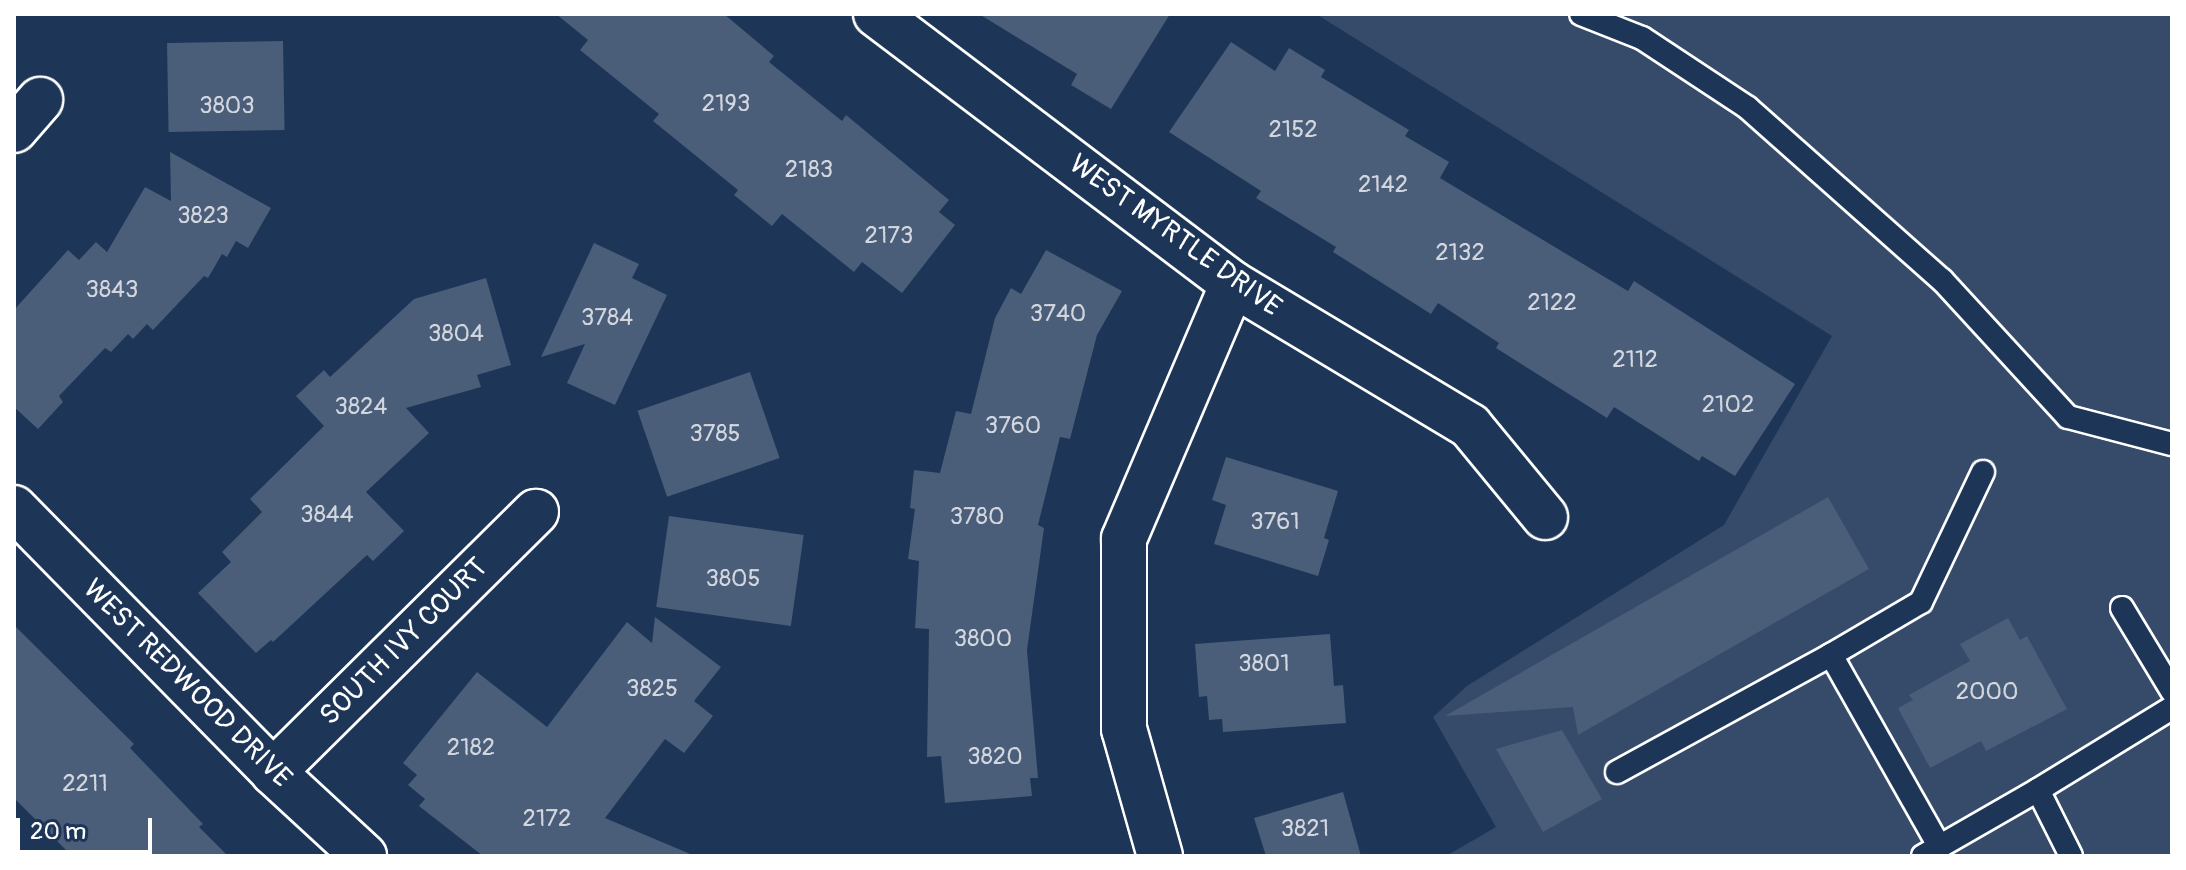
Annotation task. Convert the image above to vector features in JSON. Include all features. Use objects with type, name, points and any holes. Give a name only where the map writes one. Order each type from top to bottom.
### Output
[{"type":"street","name":"WEST MYRTLE DRIVE","points":[[876,14],[1233,284],[1470,426],[1545,517]]},
{"type":"street","points":[[1160,856],[1124,729],[1124,539],[1233,284]]},
{"type":"street","name":"WEST REDWOOD DRIVE","points":[[14,508],[273,772],[364,856]]},
{"type":"street","name":"SOUTH IVY COURT","points":[[273,772],[536,512]]},
{"type":"lane","points":[[1581,14],[1642,38],[1748,108],[1942,280],[2068,417],[2172,444]]},
{"type":"lane","points":[[1617,772],[1921,602],[1983,472]]},
{"type":"lane","points":[[2122,608],[2172,691]]},
{"type":"lane","points":[[1831,655],[1931,851],[2172,708]]},
{"type":"lane","points":[[2038,790],[2071,856]]},
{"type":"shaded area","points":[[1316,14],[2172,14],[2172,856],[1446,856],[1496,827],[1433,717],[1467,686],[1724,525],[1832,336]]},
{"type":"building","points":[[556,14],[724,14],[774,56],[769,62],[842,121],[846,115],[949,200],[939,212],[955,225],[902,293],[862,262],[854,272],[782,214],[772,226],[734,195],[738,190],[653,121],[659,114],[580,50],[588,40]]},
{"type":"building","points":[[979,14],[1170,14],[1111,109],[1071,85],[1077,74]]},
{"type":"building","points":[[283,41],[285,130],[169,132],[167,43]]},
{"type":"building","points":[[1231,42],[1275,71],[1289,48],[1325,70],[1321,77],[1409,130],[1405,136],[1449,162],[1440,178],[1628,291],[1634,281],[1795,384],[1735,476],[1702,456],[1699,461],[1614,407],[1607,418],[1496,348],[1499,343],[1438,303],[1431,314],[1333,252],[1336,247],[1256,198],[1261,191],[1169,132]]},
{"type":"building","points":[[170,152],[271,208],[248,248],[236,241],[227,257],[222,254],[208,278],[204,276],[153,330],[147,324],[133,339],[128,334],[111,352],[105,348],[59,396],[63,402],[38,429],[14,407],[14,310],[68,250],[79,260],[96,242],[107,252],[145,187],[171,201]]},
{"type":"building","points":[[594,243],[639,264],[632,278],[667,295],[615,405],[567,383],[585,344],[541,357]]},
{"type":"building","points":[[1046,250],[1122,291],[1097,335],[1070,439],[1060,437],[1038,525],[1044,528],[1027,650],[1038,778],[1030,778],[1032,796],[945,803],[941,756],[927,757],[929,629],[915,628],[919,561],[908,559],[915,509],[910,508],[914,470],[940,473],[956,411],[971,414],[995,318],[1011,288],[1021,294]]},
{"type":"building","points":[[486,278],[511,365],[477,375],[481,387],[406,408],[429,433],[366,492],[404,531],[373,561],[367,555],[273,642],[271,640],[256,653],[198,593],[231,562],[222,552],[262,512],[250,499],[324,426],[296,396],[324,370],[330,377],[414,299]]},
{"type":"building","points":[[750,372],[780,458],[667,497],[637,411]]},
{"type":"building","points":[[1226,457],[1338,491],[1324,538],[1329,540],[1318,576],[1214,544],[1226,505],[1212,500]]},
{"type":"building","points":[[1828,497],[1869,569],[1578,735],[1573,707],[1445,716]]},
{"type":"building","points":[[669,516],[804,535],[791,626],[656,607]]},
{"type":"building","points":[[655,617],[721,667],[694,701],[713,716],[684,753],[665,739],[605,818],[695,856],[483,856],[419,806],[425,799],[408,785],[417,775],[403,763],[477,672],[547,727],[627,622],[652,643]]},
{"type":"building","points":[[2008,618],[2020,640],[2027,636],[2067,709],[1986,751],[1981,741],[1930,768],[1898,708],[1913,700],[1909,695],[1970,661],[1960,644]]},
{"type":"building","points":[[14,625],[134,744],[130,748],[203,824],[199,827],[228,856],[72,856],[14,798]]},
{"type":"building","points":[[1330,634],[1334,686],[1343,685],[1346,723],[1223,732],[1222,719],[1209,720],[1207,696],[1199,697],[1195,644]]},
{"type":"building","points":[[1562,730],[1602,799],[1543,832],[1496,749]]},
{"type":"building","points":[[1343,792],[1361,856],[1266,856],[1254,818]]}]
